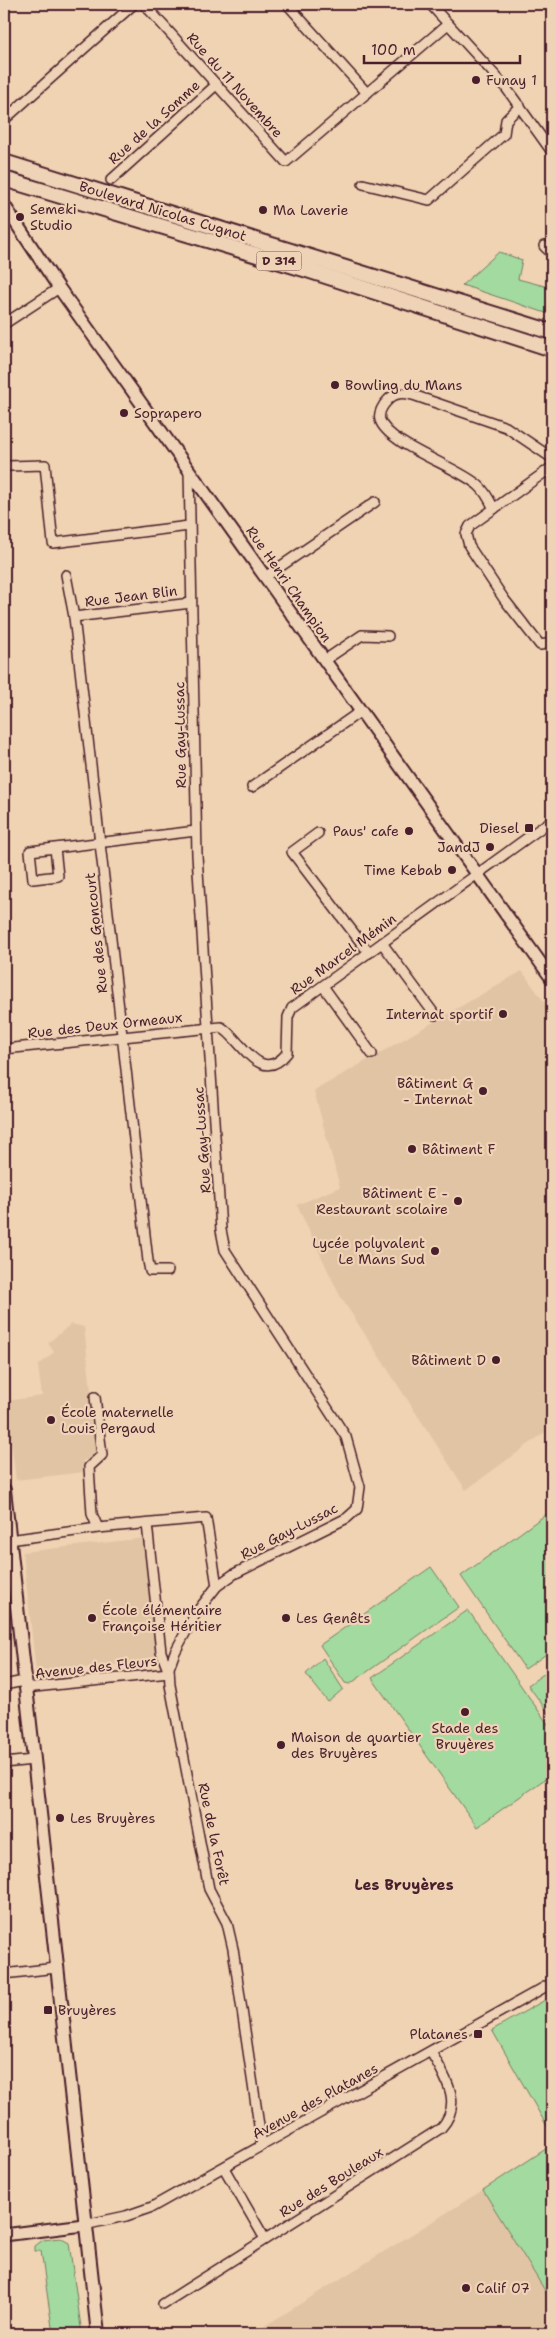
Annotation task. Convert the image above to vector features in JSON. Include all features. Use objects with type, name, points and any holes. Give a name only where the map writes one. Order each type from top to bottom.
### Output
[{"type":"main road","name":"Boulevard Nicolas Cugnot","points":[[4,162],[552,332]]},
{"type":"main road","name":"Boulevard Nicolas Cugnot","points":[[4,180],[307,270],[552,348]]},
{"type":"main road","points":[[4,1490],[84,2225],[98,2334]]},
{"type":"street","points":[[4,120],[134,4]]},
{"type":"street","name":"Rue du 11 Novembre","points":[[144,4],[286,162],[367,93]]},
{"type":"street","points":[[287,4],[367,93],[448,24]]},
{"type":"street","points":[[430,4],[520,106],[552,152]]},
{"type":"street","name":"Rue de la Somme","points":[[111,180],[216,84]]},
{"type":"street","points":[[363,184],[429,200],[504,134],[506,120],[520,106]]},
{"type":"street","name":"Rue Henri Champion","points":[[4,205],[59,288],[552,979]]},
{"type":"street","points":[[544,246],[552,254]]},
{"type":"street","points":[[4,324],[59,288]]},
{"type":"street","points":[[494,509],[480,487],[404,444],[386,429],[381,422],[379,414],[384,404],[392,396],[402,393],[413,395],[506,427],[552,458]]},
{"type":"street","points":[[8,466],[45,465],[53,543],[189,526]]},
{"type":"street","points":[[552,467],[470,526],[466,534],[469,546],[504,599],[540,645],[552,643]]},
{"type":"street","name":"Rue Gay-Lussac","points":[[169,1673],[189,1624],[204,1601],[217,1586],[234,1574],[347,1518],[357,1509],[360,1486],[346,1437],[225,1250],[221,1230],[196,831],[189,470]]},
{"type":"street","points":[[265,577],[375,502]]},
{"type":"street","name":"Rue des Goncourt","points":[[66,575],[74,617],[148,1260],[150,1271],[168,1271]]},
{"type":"street","name":"Rue Jean Blin","points":[[74,617],[191,603]]},
{"type":"street","points":[[324,660],[362,635],[388,636]]},
{"type":"street","points":[[252,788],[361,711]]},
{"type":"street","name":"Rue Marcel Mémin","points":[[209,1027],[221,1027],[230,1032],[257,1062],[275,1062],[287,1053],[288,1017],[292,1008],[552,820]]},
{"type":"street","points":[[54,848],[196,831]]},
{"type":"street","points":[[318,834],[292,852],[369,952]]},
{"type":"street","points":[[382,943],[435,1015]]},
{"type":"street","points":[[323,986],[372,1054]]},
{"type":"street","name":"Rue des Deux Ormeaux","points":[[4,1049],[209,1027]]},
{"type":"street","points":[[95,1397],[102,1455],[89,1467],[92,1514],[98,1528]]},
{"type":"street","points":[[9,1540],[98,1528],[206,1518],[217,1586]]},
{"type":"street","name":"Rue de la Forêt","points":[[146,1524],[161,1652],[169,1673],[210,1890],[226,1923],[233,1949],[262,2146]]},
{"type":"street","name":"Avenue des Fleurs","points":[[4,1685],[169,1673]]},
{"type":"street","points":[[4,1763],[33,1760]]},
{"type":"street","points":[[4,1974],[56,1968]]},
{"type":"street","name":"Avenue des Platanes","points":[[84,2225],[126,2216],[152,2207],[552,1983]]},
{"type":"street","name":"Rue des Bouleaux","points":[[163,2304],[441,2128],[448,2120],[453,2098],[449,2084],[431,2052]]},
{"type":"street","points":[[224,2168],[265,2239]]},
{"type":"street","points":[[4,2235],[84,2225]]},
{"type":"shaded area","name":"Lycée polyvalent Le Mans Sud","points":[[522,971],[552,1013],[552,1427],[466,1490],[340,1296],[297,1205],[340,1187],[314,1091]]},
{"type":"shaded area","name":"École maternelle Louis Pergaud","points":[[71,1324],[84,1327],[98,1454],[94,1459],[83,1460],[84,1472],[16,1480],[6,1401],[42,1396],[38,1366],[54,1352],[48,1343]]},
{"type":"shaded area","name":"École élémentaire Françoise Héritier","points":[[146,1538],[159,1660],[36,1673],[23,1552]]},
{"type":"shaded area","points":[[483,2190],[552,2302],[552,2334],[252,2334]]},
{"type":"green space","points":[[499,252],[522,260],[518,279],[552,288],[552,315],[462,285]]},
{"type":"green space","points":[[552,1510],[552,1650],[525,1669],[461,1576]]},
{"type":"green space","points":[[431,1567],[459,1607],[350,1684],[345,1683],[320,1645]]},
{"type":"green space","points":[[468,1610],[552,1730],[552,1774],[477,1827],[372,1678]]},
{"type":"green space","points":[[323,1658],[343,1689],[328,1702],[306,1674]]},
{"type":"green space","points":[[552,1668],[552,1718],[528,1685]]},
{"type":"green space","points":[[552,1996],[552,2135],[492,2030]]},
{"type":"green space","points":[[552,2145],[552,2302],[483,2190]]},
{"type":"green space","points":[[60,2238],[69,2243],[82,2334],[53,2334],[41,2251],[35,2251],[35,2246],[43,2240]]},
{"type":"place","name":"Funay 1","points":[[476,80]]},
{"type":"place","name":"Ma Laverie","points":[[263,210]]},
{"type":"place","name":"Semeki Studio","points":[[20,217]]},
{"type":"place","name":"Bowling du Mans","points":[[335,385]]},
{"type":"place","name":"Soprapero","points":[[124,413]]},
{"type":"place","name":"Diesel","points":[[529,828]]},
{"type":"place","name":"Paus' cafe","points":[[409,831]]},
{"type":"place","name":"JandJ","points":[[490,847]]},
{"type":"place","name":"Time Kebab","points":[[452,870]]},
{"type":"place","name":"Internat sportif","points":[[503,1014]]},
{"type":"place","name":"Bâtiment G - Internat","points":[[483,1091]]},
{"type":"place","name":"Bâtiment F","points":[[412,1149]]},
{"type":"place","name":"Bâtiment E - Restaurant scolaire","points":[[458,1201]]},
{"type":"place","name":"Lycée polyvalent Le Mans Sud","points":[[435,1251]]},
{"type":"place","name":"Bâtiment D","points":[[496,1360]]},
{"type":"place","name":"École maternelle Louis Pergaud","points":[[51,1420]]},
{"type":"place","name":"École élémentaire Françoise Héritier","points":[[92,1618]]},
{"type":"place","name":"Les Genêts","points":[[286,1618]]},
{"type":"place","name":"Stade des Bruyères","points":[[465,1712]]},
{"type":"place","name":"Maison de quartier des Bruyères","points":[[281,1745]]},
{"type":"place","name":"Les Bruyères","points":[[60,1818]]},
{"type":"place","name":"Bruyères","points":[[48,2010]]},
{"type":"place","name":"Platanes","points":[[478,2034]]},
{"type":"place","name":"Calif 07","points":[[466,2288]]},
{"type":"district","name":"Les Bruyères","points":[[404,1885]]}]
